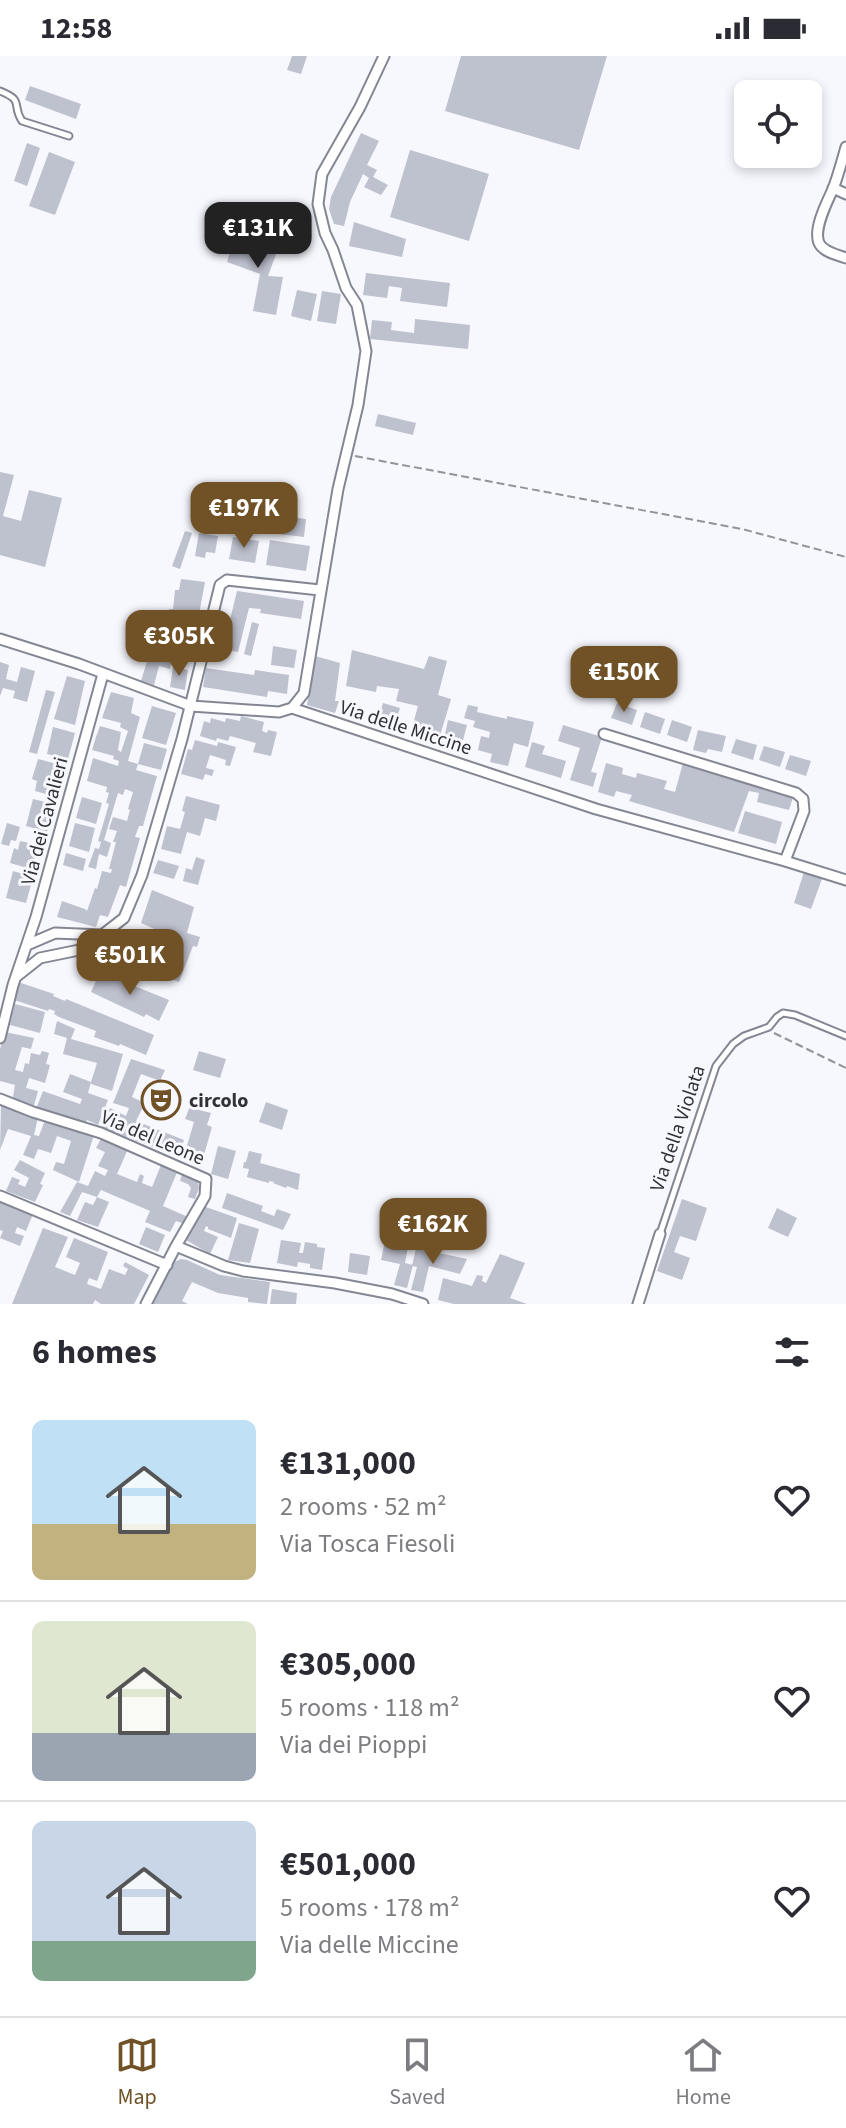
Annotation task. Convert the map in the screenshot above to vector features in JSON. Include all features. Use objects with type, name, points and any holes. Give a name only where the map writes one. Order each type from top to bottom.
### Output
[{"type":"street","points":[[292,708],[304,693],[320,590],[366,351],[357,305],[346,288],[325,233],[318,204],[322,174],[360,107],[384,56]]},
{"type":"street","points":[[846,147],[818,232],[819,243],[826,251],[846,258]]},
{"type":"street","points":[[833,188],[846,194]]},
{"type":"street","points":[[0,1038],[5,994],[16,977],[40,958],[84,949],[124,918],[136,893],[191,706],[220,585],[227,580],[320,590]]},
{"type":"street","name":"Via delle Miccine","points":[[0,639],[191,706],[279,712],[292,708],[596,809],[846,880]]},
{"type":"street","name":"Via dei Cavalieri","points":[[16,977],[103,674]]},
{"type":"street","points":[[604,734],[796,793],[803,799],[804,811],[785,861]]},
{"type":"street","points":[[27,945],[55,933],[102,935]]},
{"type":"street","name":"Via del Leone","points":[[0,1099],[101,1133],[206,1179],[205,1196],[176,1246]]},
{"type":"street","points":[[0,1196],[167,1265]]},
{"type":"street","name":"Via della Violata","points":[[638,1304],[660,1234]]},
{"type":"street","points":[[146,1304],[176,1246],[224,1266],[392,1294],[423,1304]]},
{"type":"lane","points":[[0,91],[17,100],[22,121],[69,136]]},
{"type":"lane","name":"Via della Violata","points":[[660,1234],[716,1066],[733,1044],[744,1036],[766,1029],[783,1013],[790,1013],[846,1036]]},
{"type":"path","points":[[346,454],[742,529],[846,557]]},
{"type":"path","points":[[766,1029],[846,1068]]},
{"type":"building","points":[[292,56],[307,56],[301,74],[287,70]]},
{"type":"building","points":[[461,56],[607,56],[579,150],[445,111]]},
{"type":"building","points":[[30,86],[81,104],[76,119],[25,100]]},
{"type":"building","points":[[361,133],[379,141],[367,165],[377,170],[373,177],[388,185],[381,195],[364,187],[369,178],[363,174],[350,202],[344,226],[334,224],[329,209],[331,197]]},
{"type":"building","points":[[27,143],[40,148],[27,186],[14,181]]},
{"type":"building","points":[[410,150],[489,174],[469,241],[390,217]]},
{"type":"building","points":[[49,152],[75,162],[55,215],[29,206]]},
{"type":"building","points":[[354,222],[406,239],[402,257],[349,246]]},
{"type":"building","points":[[236,232],[278,249],[268,276],[283,277],[276,315],[253,311],[260,274],[227,262]]},
{"type":"building","points":[[366,273],[450,283],[447,307],[400,301],[402,288],[389,286],[387,298],[363,295]]},
{"type":"building","points":[[297,290],[317,294],[311,321],[291,316]]},
{"type":"building","points":[[322,291],[341,294],[336,324],[317,321]]},
{"type":"building","points":[[415,319],[470,325],[468,349],[370,339],[372,320],[392,322],[391,330],[414,333]]},
{"type":"building","points":[[378,414],[416,423],[413,435],[375,426]]},
{"type":"building","points":[[0,472],[14,475],[3,516],[21,521],[29,490],[62,498],[45,567],[0,555]]},
{"type":"building","points":[[233,506],[269,511],[267,527],[230,521]]},
{"type":"building","points":[[200,508],[224,512],[221,525],[198,521]]},
{"type":"building","points":[[281,516],[306,519],[304,537],[279,534]]},
{"type":"building","points":[[185,531],[192,533],[180,569],[172,566]]},
{"type":"building","points":[[199,533],[218,536],[215,553],[206,552],[205,558],[195,556]]},
{"type":"building","points":[[233,537],[259,541],[255,563],[229,559]]},
{"type":"building","points":[[270,540],[310,546],[306,571],[266,565]]},
{"type":"building","points":[[181,579],[205,582],[199,614],[193,614],[188,635],[194,637],[191,657],[172,655],[170,669],[159,666],[154,685],[141,681],[156,632],[165,631],[169,609],[173,609],[175,590],[179,590]]},
{"type":"building","points":[[237,591],[304,601],[301,619],[260,613],[261,609],[249,608],[238,652],[223,649]]},
{"type":"building","points":[[252,622],[259,624],[251,656],[244,654]]},
{"type":"building","points":[[273,646],[297,650],[294,668],[271,665]]},
{"type":"building","points":[[352,650],[424,669],[429,656],[447,661],[438,695],[451,699],[439,739],[411,731],[418,706],[396,701],[399,689],[377,686],[376,692],[346,686]]},
{"type":"building","points":[[315,656],[340,663],[335,701],[339,701],[335,713],[307,705]]},
{"type":"building","points":[[0,662],[9,665],[6,679],[17,682],[21,667],[35,671],[27,702],[13,698],[15,691],[3,688],[0,696]]},
{"type":"building","points":[[173,667],[188,670],[185,690],[170,687]]},
{"type":"building","points":[[206,668],[254,675],[255,670],[289,675],[287,694],[268,691],[267,697],[203,687]]},
{"type":"building","points":[[67,676],[85,681],[75,725],[54,719]]},
{"type":"building","points":[[46,690],[55,692],[37,754],[29,752]]},
{"type":"building","points":[[111,692],[134,698],[131,713],[140,717],[128,761],[138,764],[136,770],[157,776],[143,826],[139,826],[135,837],[140,838],[126,887],[120,885],[108,917],[100,915],[96,927],[57,917],[62,901],[87,911],[102,871],[111,873],[112,869],[109,869],[117,831],[109,829],[113,817],[127,821],[130,810],[133,792],[125,789],[123,795],[118,793],[104,840],[111,843],[107,857],[99,854],[96,869],[88,867],[95,848],[99,849],[101,842],[98,841],[109,804],[106,803],[107,787],[87,781],[93,758],[118,766],[119,761],[113,759],[114,756],[92,750],[100,726],[121,732],[118,750],[121,752],[128,731],[120,727],[121,723],[102,718]]},
{"type":"building","points":[[383,703],[400,708],[394,728],[377,723]]},
{"type":"building","points":[[617,703],[637,710],[632,725],[611,718]]},
{"type":"building","points":[[468,705],[478,707],[477,712],[534,722],[528,747],[514,743],[508,766],[490,762],[492,754],[478,750],[481,736],[489,738],[490,732],[473,727],[475,721],[464,718]]},
{"type":"building","points":[[152,706],[176,713],[166,745],[142,738]]},
{"type":"building","points":[[645,712],[665,719],[660,734],[640,727]]},
{"type":"building","points":[[241,716],[264,722],[262,731],[277,732],[271,756],[253,752],[256,743],[230,736],[228,741],[217,738],[216,741],[200,736],[204,721],[210,723],[211,718],[225,722],[226,718],[240,721]]},
{"type":"building","points":[[448,720],[467,725],[462,744],[444,739]]},
{"type":"building","points":[[672,720],[692,727],[687,742],[667,735]]},
{"type":"building","points":[[563,725],[602,737],[591,772],[597,773],[593,787],[570,780],[580,748],[558,741]]},
{"type":"building","points":[[53,727],[75,733],[68,759],[47,754]]},
{"type":"building","points":[[698,730],[726,736],[722,752],[693,750]]},
{"type":"building","points":[[736,739],[757,745],[753,760],[731,753]]},
{"type":"building","points":[[195,740],[236,747],[230,766],[225,765],[226,760],[210,755],[206,768],[214,770],[212,776],[205,774],[203,780],[181,774],[188,749],[192,750]]},
{"type":"building","points":[[532,742],[545,746],[542,754],[566,761],[561,778],[525,767]]},
{"type":"building","points":[[144,743],[167,749],[161,770],[138,764]]},
{"type":"building","points":[[764,746],[785,752],[780,767],[759,760]]},
{"type":"building","points":[[790,755],[811,761],[806,776],[785,769]]},
{"type":"building","points":[[38,759],[65,766],[57,797],[35,791],[37,781],[32,779]]},
{"type":"building","points":[[606,763],[623,768],[622,774],[636,778],[637,773],[667,781],[664,789],[675,792],[683,763],[794,794],[789,810],[757,802],[759,793],[749,791],[734,832],[629,801],[632,795],[616,791],[614,797],[598,792]]},
{"type":"building","points":[[186,796],[220,805],[216,821],[205,818],[200,836],[187,832],[181,854],[161,849],[167,826],[180,829]]},
{"type":"building","points":[[82,797],[102,803],[96,824],[76,818]]},
{"type":"building","points":[[33,799],[54,804],[47,832],[26,826]]},
{"type":"building","points":[[745,811],[782,822],[776,844],[738,833]]},
{"type":"building","points":[[7,823],[20,827],[16,841],[11,840],[9,846],[1,844]]},
{"type":"building","points":[[75,823],[95,828],[89,852],[69,846]]},
{"type":"building","points":[[20,841],[39,845],[31,869],[10,863],[14,848],[18,850]]},
{"type":"building","points":[[66,853],[86,859],[83,871],[63,865]]},
{"type":"building","points":[[196,857],[205,860],[198,885],[183,881],[186,868],[192,870]]},
{"type":"building","points":[[158,860],[179,866],[174,879],[153,873]]},
{"type":"building","points":[[805,869],[823,876],[811,909],[794,903]]},
{"type":"building","points":[[13,871],[33,877],[26,903],[6,898]]},
{"type":"building","points":[[152,890],[194,907],[187,933],[200,937],[197,947],[193,946],[179,982],[147,966],[159,931],[141,923]]},
{"type":"building","points":[[100,972],[169,1000],[159,1021],[91,992]]},
{"type":"building","points":[[18,982],[154,1035],[146,1055],[94,1037],[96,1031],[59,1017],[54,1014],[55,1011],[14,1000]]},
{"type":"building","points":[[15,1004],[45,1012],[40,1033],[10,1025]]},
{"type":"building","points":[[57,1021],[75,1029],[71,1039],[123,1054],[112,1091],[91,1084],[97,1063],[63,1054],[67,1038],[54,1034]]},
{"type":"building","points":[[5,1032],[34,1038],[31,1049],[22,1047],[15,1070],[23,1072],[25,1063],[29,1064],[31,1053],[49,1053],[46,1064],[50,1065],[45,1083],[29,1078],[26,1088],[38,1091],[33,1109],[12,1103],[15,1085],[0,1081],[0,1049]]},
{"type":"building","points":[[199,1051],[226,1059],[220,1078],[193,1070]]},
{"type":"building","points":[[131,1059],[165,1070],[160,1081],[141,1074],[132,1097],[145,1103],[136,1121],[184,1140],[181,1147],[186,1149],[194,1122],[185,1119],[192,1101],[201,1103],[199,1110],[211,1113],[207,1125],[212,1127],[201,1165],[168,1153],[170,1148],[162,1145],[160,1150],[102,1127],[110,1108],[126,1116],[129,1108],[113,1103]]},
{"type":"building","points":[[70,1074],[91,1082],[88,1093],[108,1100],[98,1125],[36,1109],[43,1091],[80,1104],[82,1099],[63,1092]]},
{"type":"building","points":[[266,1102],[288,1110],[282,1130],[259,1122]]},
{"type":"building","points":[[1,1106],[38,1117],[34,1135],[39,1136],[45,1120],[94,1135],[79,1182],[53,1170],[56,1162],[64,1164],[71,1141],[57,1136],[51,1153],[38,1149],[34,1159],[23,1155],[31,1136],[8,1129],[0,1150]]},
{"type":"building","points":[[102,1137],[128,1149],[117,1174],[137,1182],[140,1174],[144,1176],[142,1183],[152,1187],[161,1165],[178,1170],[163,1206],[188,1217],[185,1224],[176,1221],[170,1232],[145,1222],[150,1211],[101,1190],[97,1197],[82,1192],[70,1216],[60,1212],[77,1182],[88,1186],[95,1171],[105,1176],[108,1170],[98,1166],[105,1152],[96,1148]]},
{"type":"building","points":[[218,1146],[236,1151],[228,1179],[211,1174]]},
{"type":"building","points":[[249,1151],[262,1154],[260,1163],[300,1174],[298,1190],[247,1177],[249,1169],[243,1168]]},
{"type":"building","points":[[20,1160],[45,1173],[35,1202],[6,1191],[12,1177],[20,1180],[18,1184],[25,1187],[29,1178],[14,1170]]},
{"type":"building","points":[[183,1171],[198,1181],[195,1199],[188,1197],[191,1188],[188,1184],[180,1181]]},
{"type":"building","points":[[227,1193],[263,1206],[261,1211],[274,1216],[277,1209],[291,1214],[283,1230],[222,1208]]},
{"type":"building","points":[[97,1197],[109,1202],[98,1227],[77,1220],[85,1202],[93,1205]]},
{"type":"building","points":[[682,1199],[707,1208],[696,1241],[680,1236],[674,1252],[690,1258],[682,1280],[657,1271]]},
{"type":"building","points":[[0,1200],[33,1214],[26,1231],[17,1227],[15,1233],[24,1236],[20,1246],[0,1238],[3,1231],[0,1230]]},
{"type":"building","points":[[204,1200],[208,1201],[206,1207],[237,1218],[231,1238],[206,1226],[204,1231],[218,1237],[210,1254],[186,1240]]},
{"type":"building","points":[[777,1208],[797,1218],[788,1237],[768,1228]]},
{"type":"building","points":[[239,1223],[259,1229],[250,1263],[228,1260]]},
{"type":"building","points":[[146,1227],[165,1235],[158,1252],[139,1244]]},
{"type":"building","points":[[43,1228],[68,1237],[55,1267],[75,1275],[80,1263],[66,1257],[74,1238],[108,1252],[97,1281],[89,1278],[87,1284],[101,1289],[109,1269],[125,1275],[128,1269],[123,1266],[125,1262],[149,1275],[134,1304],[101,1304],[95,1300],[93,1304],[12,1304]]},
{"type":"building","points":[[281,1240],[301,1243],[299,1253],[303,1253],[305,1242],[325,1248],[322,1270],[298,1262],[297,1267],[277,1263]]},
{"type":"building","points":[[385,1241],[408,1247],[405,1263],[413,1265],[407,1288],[394,1285],[400,1264],[381,1260]]},
{"type":"building","points":[[416,1248],[467,1259],[460,1274],[429,1266],[423,1292],[411,1290],[417,1267],[412,1266]]},
{"type":"building","points":[[350,1253],[370,1256],[367,1275],[348,1272]]},
{"type":"building","points":[[500,1254],[525,1263],[510,1298],[527,1304],[454,1304],[438,1300],[443,1278],[472,1286],[477,1275],[483,1276],[482,1281],[486,1283]]},
{"type":"building","points":[[181,1259],[220,1275],[270,1282],[267,1304],[248,1302],[248,1298],[218,1293],[192,1282],[182,1301],[188,1304],[151,1304],[172,1263]]},
{"type":"building","points":[[272,1289],[297,1293],[296,1304],[270,1304]]},
{"type":"place","name":"circolo","points":[[161,1100]]}]
